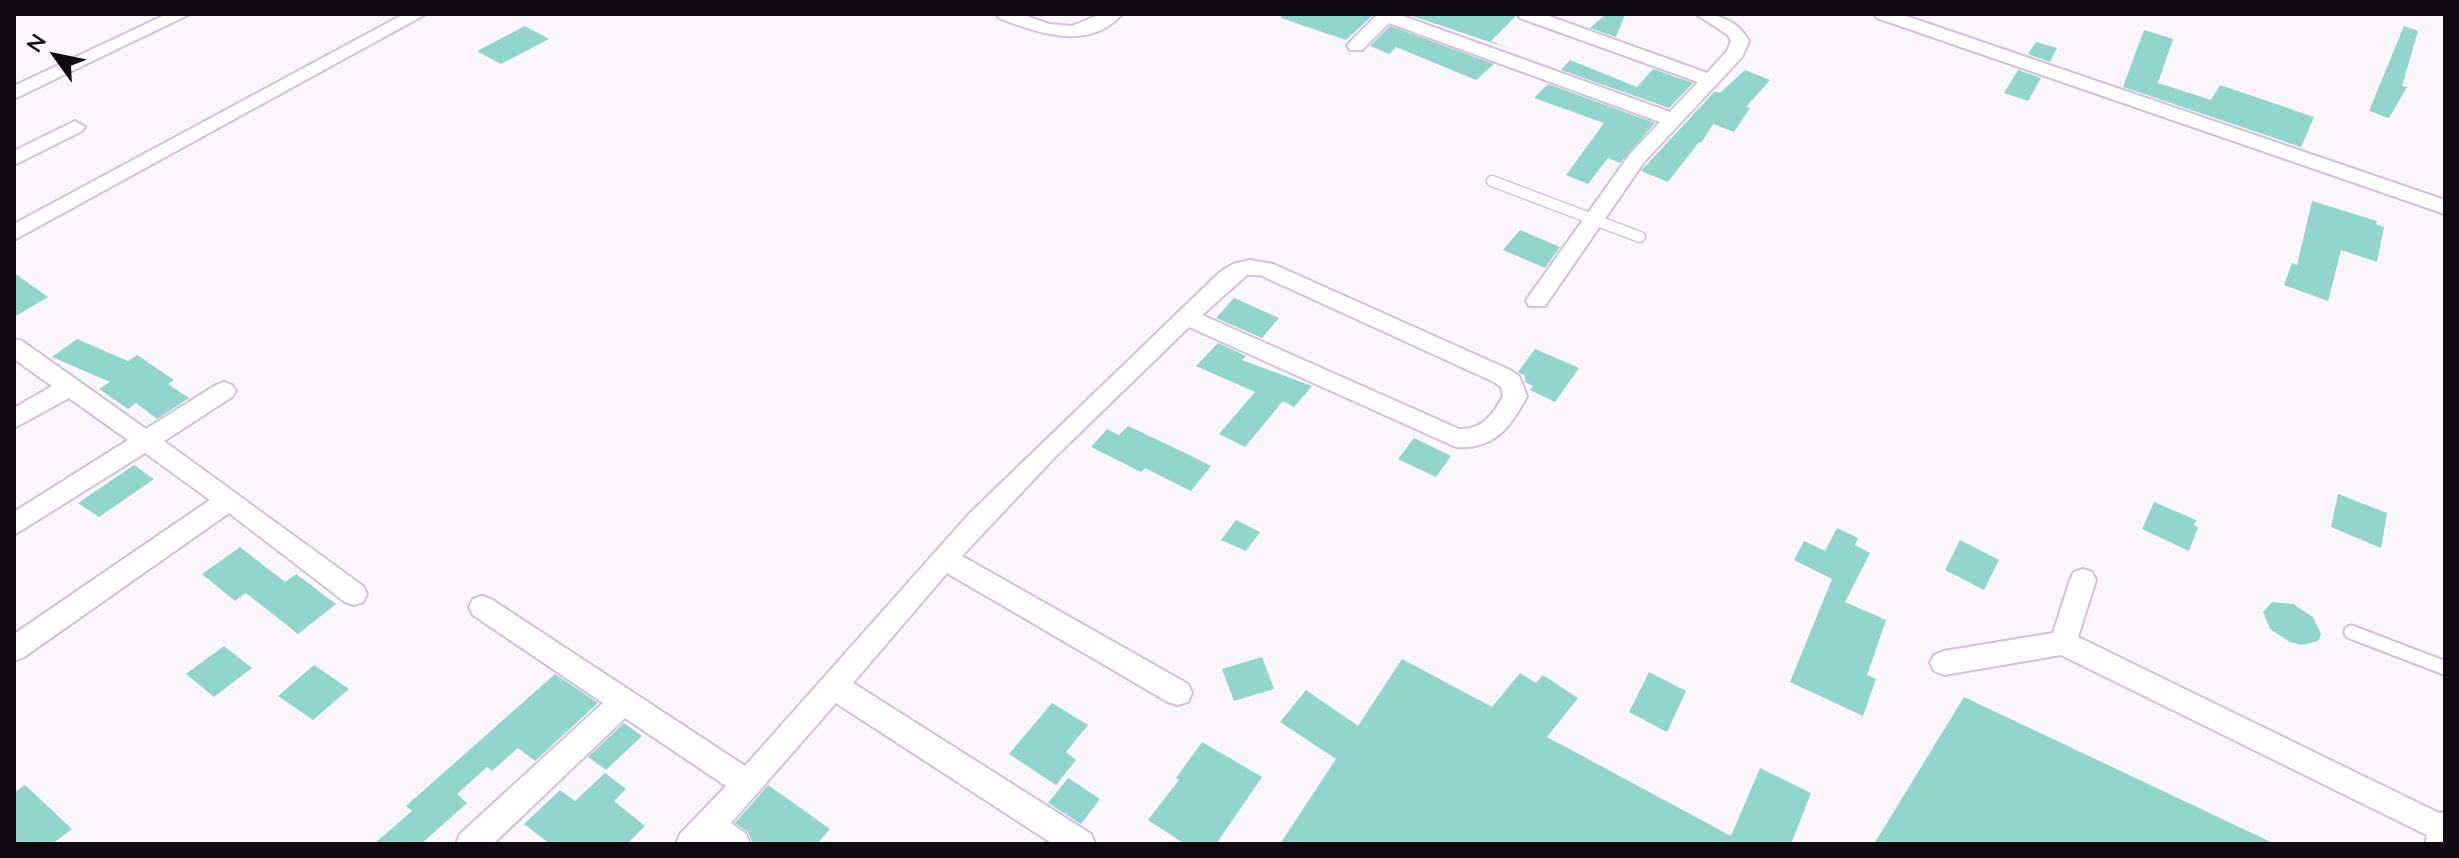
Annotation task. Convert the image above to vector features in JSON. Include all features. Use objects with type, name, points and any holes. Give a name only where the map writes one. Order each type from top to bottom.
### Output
[{"type":"street","points":[[14,93],[181,14]]},
{"type":"street","points":[[14,233],[417,14]]},
{"type":"street","points":[[1005,14],[1062,33],[1099,25],[1113,14]]},
{"type":"street","points":[[1526,14],[1709,80]]},
{"type":"street","points":[[1537,301],[1637,158],[1736,53],[1740,41],[1735,32],[1705,14]]},
{"type":"street","points":[[1883,14],[2445,207]]},
{"type":"street","points":[[1356,46],[1387,15],[1673,120]]},
{"type":"street","points":[[14,159],[75,127]]},
{"type":"street","points":[[735,844],[700,835],[944,558],[1054,443],[1187,317],[1236,271],[1245,267],[1265,269],[1502,376],[1511,382],[1515,396],[1492,430],[1481,438],[1456,438],[1187,317]]},
{"type":"street","points":[[14,347],[229,500],[354,594]]},
{"type":"street","points":[[14,419],[70,386]]},
{"type":"street","points":[[14,525],[224,391]]},
{"type":"street","points":[[14,649],[229,500]]},
{"type":"street","points":[[944,558],[1178,693]]},
{"type":"street","points":[[2063,643],[2083,580]]},
{"type":"street","points":[[482,607],[746,783]]},
{"type":"street","points":[[1944,663],[2063,643],[2445,829],[2444,844]]},
{"type":"street","points":[[833,686],[1080,844]]},
{"type":"street","points":[[471,844],[624,701]]},
{"type":"lane","points":[[1492,181],[1640,237]]},
{"type":"lane","points":[[2351,632],[2445,668]]},
{"type":"building","points":[[1281,14],[1374,14],[1346,40],[1281,18]]},
{"type":"building","points":[[1406,14],[1514,14],[1515,17],[1491,41],[1511,49]]},
{"type":"building","points":[[1606,14],[1625,14],[1616,37],[1590,28]]},
{"type":"building","points":[[525,26],[549,39],[501,64],[477,51]]},
{"type":"building","points":[[1390,26],[1494,64],[1476,80],[1396,47],[1389,54],[1370,46]]},
{"type":"building","points":[[2404,26],[2418,31],[2402,86],[2407,87],[2389,118],[2369,111]]},
{"type":"building","points":[[2144,30],[2173,39],[2158,83],[2211,100],[2220,85],[2314,117],[2301,147],[2123,87]]},
{"type":"building","points":[[2036,42],[2057,48],[2050,62],[2028,54]]},
{"type":"building","points":[[1570,60],[1637,87],[1653,69],[1693,83],[1669,108],[1561,70]]},
{"type":"building","points":[[1745,70],[1770,80],[1746,107],[1750,108],[1734,132],[1713,124],[1668,182],[1641,171],[1715,91],[1720,93]]},
{"type":"building","points":[[2018,70],[2041,78],[2028,101],[2004,93]]},
{"type":"building","points":[[1548,84],[1655,123],[1620,163],[1608,158],[1588,184],[1566,175],[1604,123],[1534,98]]},
{"type":"building","points":[[2312,201],[2377,221],[2376,224],[2384,227],[2377,262],[2341,250],[2328,301],[2284,285],[2292,263],[2297,265]]},
{"type":"building","points":[[1520,230],[1560,247],[1545,268],[1503,250]]},
{"type":"building","points":[[14,273],[48,297],[14,317]]},
{"type":"building","points":[[1234,298],[1279,318],[1262,338],[1216,318]]},
{"type":"building","points":[[77,339],[128,361],[137,355],[174,380],[168,384],[189,398],[157,419],[136,403],[128,409],[99,389],[110,382],[52,357]]},
{"type":"building","points":[[1218,343],[1246,356],[1242,360],[1312,386],[1294,407],[1283,401],[1245,447],[1219,434],[1255,392],[1196,366]]},
{"type":"building","points":[[1535,349],[1579,368],[1555,402],[1530,390],[1533,386],[1525,382],[1525,376],[1518,372]]},
{"type":"building","points":[[1128,426],[1211,466],[1191,491],[1145,468],[1141,472],[1091,447],[1107,429],[1119,435]]},
{"type":"building","points":[[1414,438],[1451,456],[1436,477],[1398,459]]},
{"type":"building","points":[[134,465],[154,479],[99,517],[78,503]]},
{"type":"building","points":[[2338,494],[2387,513],[2381,548],[2331,527]]},
{"type":"building","points":[[2154,502],[2196,520],[2194,525],[2198,527],[2189,551],[2142,529]]},
{"type":"building","points":[[1236,520],[1260,532],[1246,551],[1221,540]]},
{"type":"building","points":[[1837,528],[1858,538],[1855,545],[1870,553],[1845,602],[1886,620],[1867,675],[1876,679],[1863,716],[1790,682],[1832,579],[1794,560],[1804,541],[1825,551]]},
{"type":"building","points":[[1960,540],[1999,560],[1984,590],[1945,570]]},
{"type":"building","points":[[240,547],[285,582],[296,574],[336,604],[298,634],[246,593],[235,601],[202,574]]},
{"type":"building","points":[[2272,602],[2293,604],[2313,617],[2321,634],[2318,641],[2302,645],[2290,642],[2270,629],[2263,612]]},
{"type":"building","points":[[224,646],[252,668],[214,697],[186,674]]},
{"type":"building","points":[[1262,657],[1274,689],[1234,701],[1222,669]]},
{"type":"building","points":[[1402,659],[1492,707],[1520,673],[1536,683],[1543,675],[1578,698],[1547,737],[1731,836],[1760,768],[1811,793],[1791,844],[1280,844],[1336,759],[1280,722],[1306,690],[1358,726]]},
{"type":"building","points":[[314,665],[349,689],[313,720],[278,696]]},
{"type":"building","points":[[1649,672],[1686,691],[1667,732],[1629,712]]},
{"type":"building","points":[[555,674],[598,703],[535,761],[518,748],[492,771],[487,767],[457,794],[467,803],[421,844],[374,844],[412,811],[406,806]]},
{"type":"building","points":[[1964,697],[2275,844],[1874,844]]},
{"type":"building","points":[[1052,703],[1088,725],[1066,752],[1076,760],[1056,785],[1009,754]]},
{"type":"building","points":[[624,723],[642,736],[606,770],[588,757]]},
{"type":"building","points":[[1202,742],[1262,777],[1216,844],[1185,844],[1148,820],[1179,780],[1176,778]]},
{"type":"building","points":[[605,773],[626,789],[614,801],[645,826],[627,844],[550,844],[524,824],[560,790],[575,801]]},
{"type":"building","points":[[1068,778],[1100,799],[1081,824],[1048,803]]},
{"type":"building","points":[[25,785],[72,829],[52,844],[14,844],[14,793]]},
{"type":"building","points":[[768,785],[830,829],[817,844],[753,844],[748,832],[735,823]]}]
